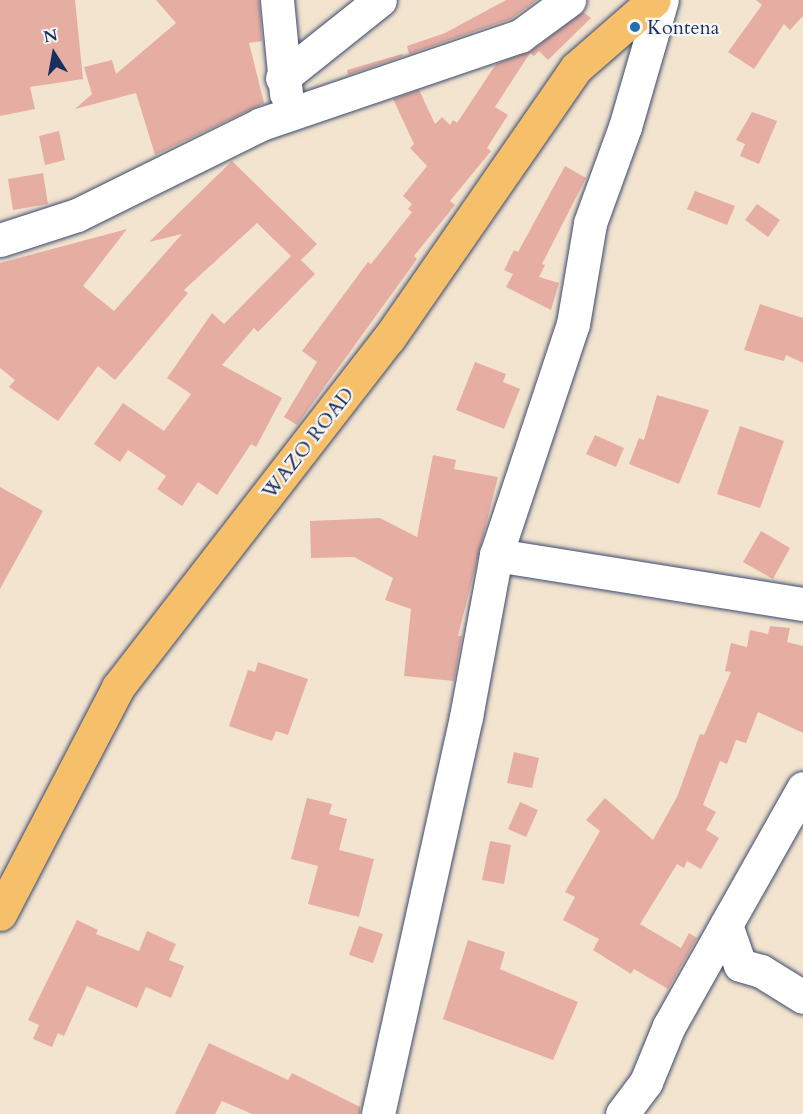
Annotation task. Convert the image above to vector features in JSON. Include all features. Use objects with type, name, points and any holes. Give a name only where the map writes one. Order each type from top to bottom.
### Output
[{"type":"main road","name":"WAZO ROAD","points":[[0,914],[118,687],[389,338],[576,68],[654,0]]},
{"type":"street","points":[[277,0],[282,78],[291,114]]},
{"type":"street","points":[[282,78],[380,0]]},
{"type":"street","points":[[0,240],[77,215],[261,124],[520,36],[570,0]]},
{"type":"street","points":[[378,1114],[466,717],[496,555],[573,324],[590,223],[626,127],[662,0]]},
{"type":"street","points":[[496,555],[803,604]]},
{"type":"street","points":[[630,1111],[669,1026],[803,789]]},
{"type":"street","points":[[726,925],[740,965],[761,971],[803,997]]},
{"type":"building","points":[[0,0],[75,0],[83,79],[30,87],[35,109],[0,116]]},
{"type":"building","points":[[156,0],[259,0],[262,41],[249,43],[264,103],[155,155],[136,93],[75,109],[92,94],[84,67],[112,60],[116,74],[176,23]]},
{"type":"building","points":[[506,0],[537,0],[511,19],[409,54],[407,46],[445,33]]},
{"type":"building","points":[[756,0],[803,0],[803,16],[790,30],[784,24],[754,69],[728,52],[762,5]]},
{"type":"building","points":[[583,12],[591,18],[548,60],[539,51],[534,56],[530,53],[495,107],[508,115],[487,148],[491,151],[450,201],[455,205],[414,256],[417,259],[297,425],[284,417],[317,362],[302,351],[368,262],[371,264],[412,212],[408,209],[412,204],[403,196],[427,166],[410,148],[414,144],[393,99],[419,90],[435,124],[442,117],[450,125],[453,120],[457,123],[496,64],[531,51]]},
{"type":"building","points":[[402,54],[403,56],[348,75],[347,70]]},
{"type":"building","points":[[752,112],[777,121],[759,164],[740,156],[745,144],[736,140]]},
{"type":"building","points":[[59,131],[65,160],[45,165],[39,136]]},
{"type":"building","points":[[232,161],[317,244],[301,260],[315,274],[258,332],[254,328],[222,365],[282,398],[256,447],[251,444],[217,495],[198,482],[182,506],[157,489],[166,476],[128,450],[120,462],[94,444],[123,403],[164,431],[191,394],[167,378],[212,313],[224,324],[291,256],[257,223],[184,290],[188,293],[115,380],[98,366],[58,421],[9,387],[15,380],[0,368],[0,263],[127,229],[83,286],[114,311],[182,234],[149,242]]},
{"type":"building","points":[[565,166],[586,178],[542,264],[545,265],[539,277],[559,283],[551,310],[506,287],[513,274],[504,270],[514,250],[518,252]]},
{"type":"building","points":[[43,173],[48,204],[13,210],[8,179]]},
{"type":"building","points":[[695,191],[735,206],[727,225],[687,209]]},
{"type":"building","points":[[757,204],[780,220],[768,237],[745,220]]},
{"type":"building","points":[[760,304],[803,318],[803,363],[786,355],[784,361],[744,350]]},
{"type":"building","points":[[475,362],[506,374],[503,382],[520,389],[504,429],[456,410]]},
{"type":"building","points":[[657,395],[709,410],[679,484],[629,464],[639,438],[644,440]]},
{"type":"building","points":[[740,426],[784,441],[760,508],[717,494]]},
{"type":"building","points":[[595,435],[624,448],[616,467],[586,454]]},
{"type":"building","points":[[433,455],[456,460],[454,469],[498,477],[458,636],[462,636],[454,681],[404,676],[411,609],[385,600],[393,578],[354,557],[311,558],[310,521],[380,518],[417,537]]},
{"type":"building","points":[[0,487],[43,511],[0,589]]},
{"type":"building","points":[[761,531],[790,548],[773,579],[743,562]]},
{"type":"building","points":[[770,626],[790,628],[787,642],[803,646],[803,733],[758,712],[746,743],[736,740],[727,764],[720,761],[703,805],[716,812],[706,830],[719,838],[701,869],[687,861],[684,868],[677,864],[640,924],[681,948],[689,933],[697,938],[668,989],[634,969],[631,974],[593,950],[599,939],[563,920],[575,897],[565,892],[600,831],[586,820],[605,798],[653,840],[677,797],[700,734],[704,735],[731,672],[725,671],[731,643],[747,647],[750,630],[768,634]]},
{"type":"building","points":[[258,662],[308,679],[288,735],[276,731],[272,741],[229,726],[248,670],[255,672]]},
{"type":"building","points":[[514,752],[539,758],[532,788],[507,783]]},
{"type":"building","points":[[307,798],[332,804],[329,814],[347,819],[339,850],[374,859],[359,917],[308,904],[318,866],[291,859]]},
{"type":"building","points":[[520,802],[538,810],[526,837],[508,829]]},
{"type":"building","points":[[490,841],[511,845],[504,884],[482,880]]},
{"type":"building","points":[[77,920],[98,930],[96,934],[139,951],[147,931],[176,944],[169,960],[184,966],[171,998],[146,987],[137,1008],[87,986],[64,1036],[58,1033],[52,1047],[33,1039],[39,1025],[28,1020]]},
{"type":"building","points":[[359,926],[383,934],[373,963],[349,955]]},
{"type":"building","points":[[468,940],[505,952],[500,969],[578,1002],[553,1060],[443,1019]]},
{"type":"building","points":[[209,1043],[288,1080],[292,1073],[360,1107],[360,1114],[252,1114],[222,1101],[215,1114],[175,1114]]},
{"type":"place","name":"Kontena","points":[[635,27]]}]
